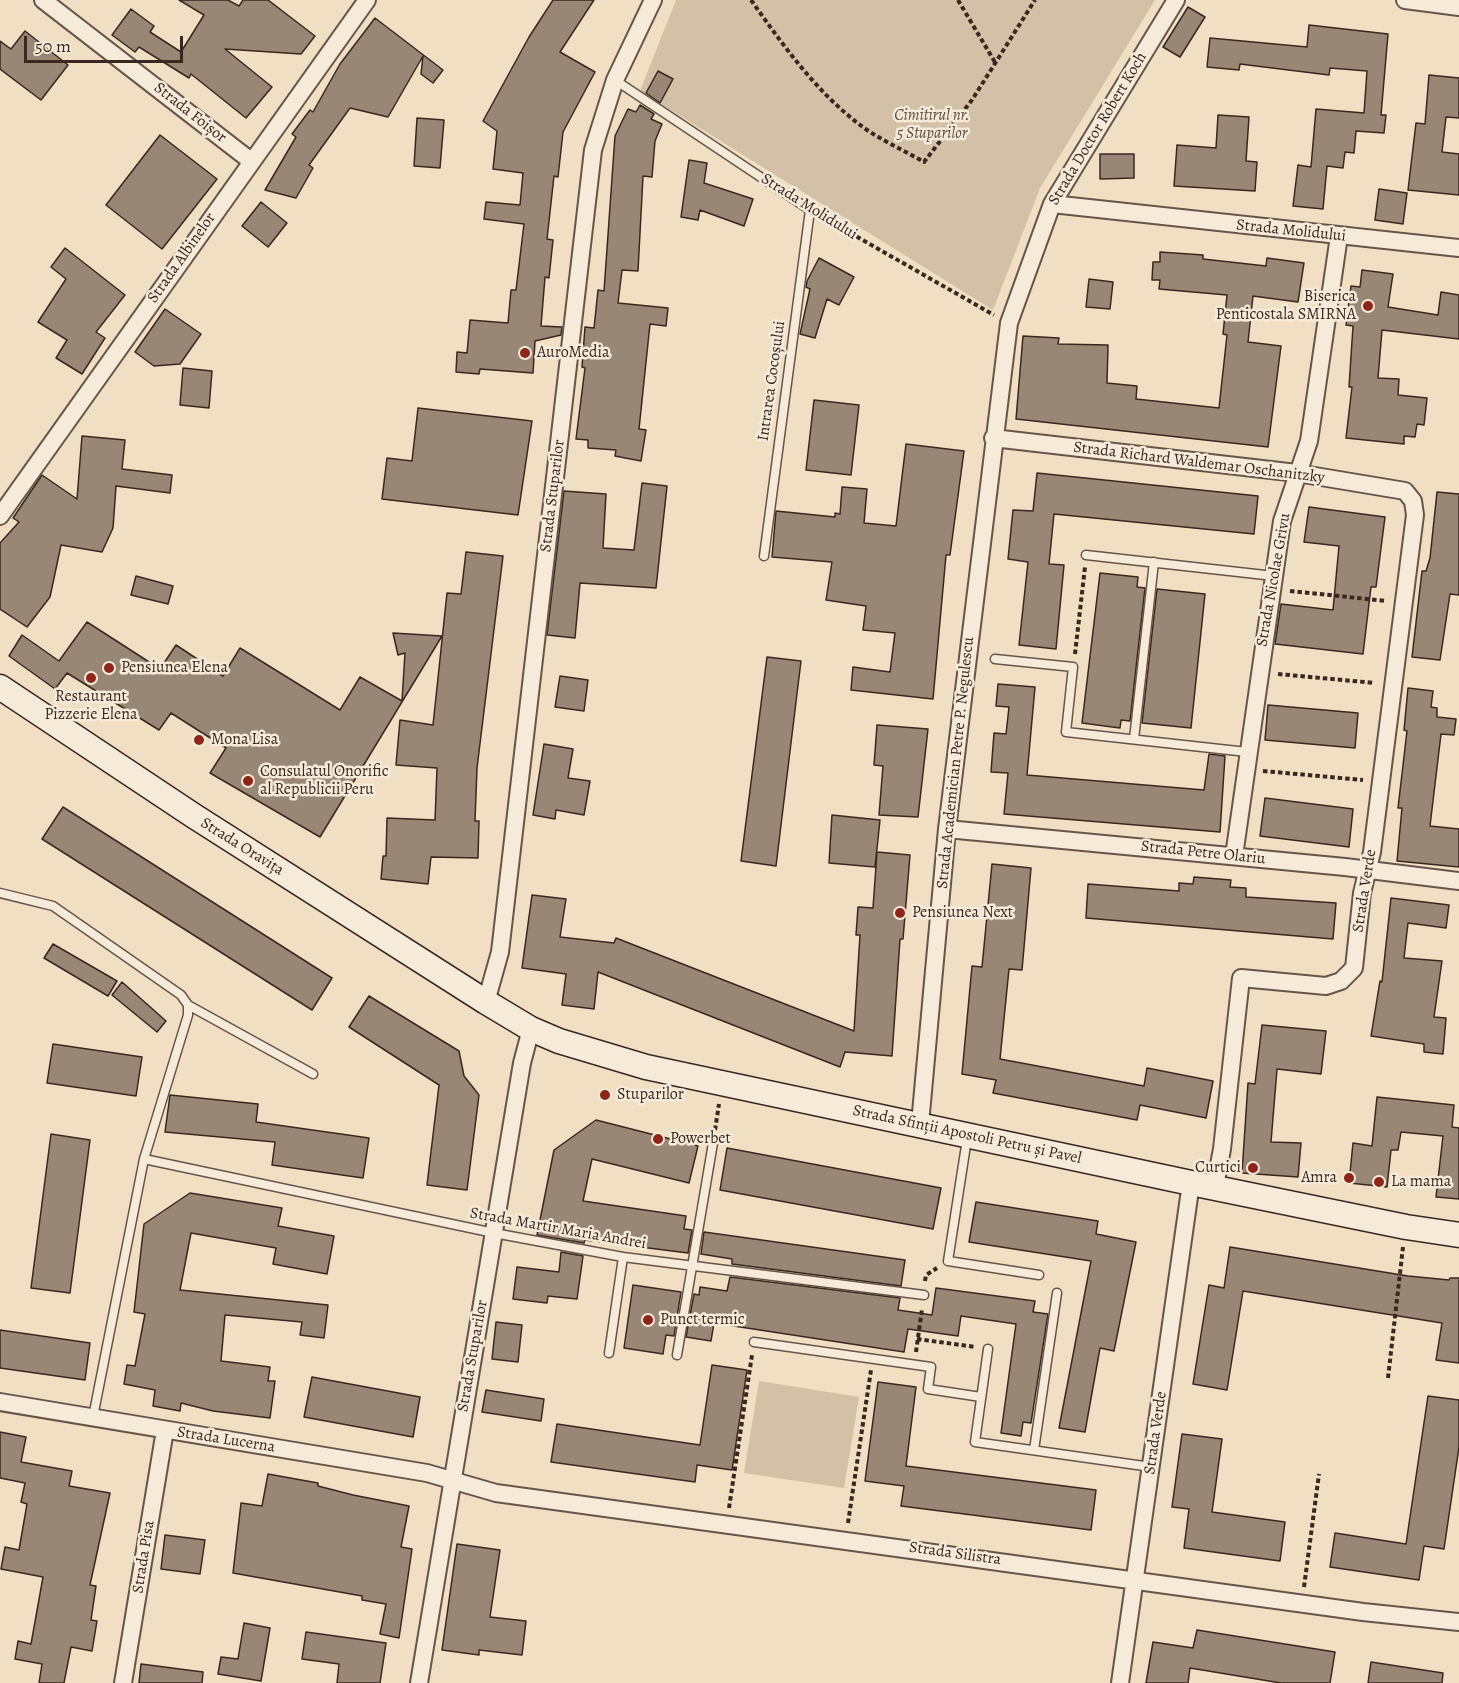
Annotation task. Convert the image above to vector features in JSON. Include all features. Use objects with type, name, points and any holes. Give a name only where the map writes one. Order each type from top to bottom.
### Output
[{"type":"main road","name":"Strada Oravița","points":[[0,687],[194,816],[486,1002]]},
{"type":"main road","name":"Strada Sfinții Apostoli Petru și Pavel","points":[[486,1002],[531,1029],[580,1049],[722,1083],[1191,1183],[1215,1186],[1406,1227],[1459,1235]]},
{"type":"street","name":"Strada Foișor","points":[[43,0],[251,160]]},
{"type":"street","name":"Strada Albinelor","points":[[0,516],[367,0]]},
{"type":"street","name":"Strada Stuparilor","points":[[486,1002],[500,952],[592,150],[615,80],[653,0]]},
{"type":"street","name":"Strada Doctor Robert Koch","points":[[993,438],[1009,323],[1052,204],[1176,0]]},
{"type":"street","points":[[1405,0],[1459,7]]},
{"type":"street","name":"Strada Molidului","points":[[1052,204],[1459,248]]},
{"type":"street","name":"Strada Nicolae Grivu","points":[[1234,856],[1244,769],[1282,521],[1309,441],[1339,236]]},
{"type":"street","name":"Strada Richard Waldemar Oschanitzky","points":[[993,438],[1297,473],[1405,490]]},
{"type":"street","name":"Strada Academician Petre P. Negulescu","points":[[920,1124],[947,829],[993,438]]},
{"type":"street","name":"Strada Verde","points":[[1215,1186],[1222,1149],[1241,978],[1326,986],[1341,981],[1354,968],[1362,893],[1368,870],[1381,782],[1415,515],[1413,501],[1405,490]]},
{"type":"street","name":"Strada Petre Olariu","points":[[947,829],[1234,856],[1459,881]]},
{"type":"street","name":"Strada Stuparilor","points":[[419,1683],[522,1063],[531,1029]]},
{"type":"street","name":"Strada Verde","points":[[1120,1683],[1191,1183]]},
{"type":"street","name":"Strada Lucerna","points":[[0,1402],[427,1473],[451,1481]]},
{"type":"street","name":"Strada Pisa","points":[[123,1683],[165,1430]]},
{"type":"street","name":"Strada Silistra","points":[[451,1481],[496,1493],[1302,1603],[1459,1622]]},
{"type":"lane","name":"Strada Molidului","points":[[615,80],[810,210]]},
{"type":"lane","name":"Intrarea Cocoșului","points":[[764,556],[810,210]]},
{"type":"lane","points":[[1086,555],[1154,562],[1273,582]]},
{"type":"lane","points":[[1134,739],[1154,562]]},
{"type":"lane","points":[[995,659],[1073,667],[1066,732],[1247,752]]},
{"type":"lane","points":[[0,893],[53,906],[181,995],[188,1005],[313,1074]]},
{"type":"lane","points":[[93,1418],[144,1159],[188,1015],[188,1005]]},
{"type":"lane","points":[[968,1135],[948,1261],[1039,1275]]},
{"type":"lane","points":[[677,1355],[713,1143]]},
{"type":"lane","name":"Strada Martir Maria Andrei","points":[[144,1159],[494,1233],[623,1257],[924,1295]]},
{"type":"lane","points":[[609,1353],[623,1257]]},
{"type":"lane","points":[[1034,1450],[1057,1293]]},
{"type":"lane","points":[[754,1342],[931,1367],[928,1389],[981,1397]]},
{"type":"lane","points":[[988,1349],[975,1442],[1151,1467]]},
{"type":"path","points":[[751,0],[798,67],[837,104],[867,130],[924,162],[996,64],[1035,0]]},
{"type":"path","points":[[958,0],[996,64]]},
{"type":"path","name":"Strada Molidului","points":[[810,210],[1009,323]]},
{"type":"path","points":[[1073,667],[1086,555]]},
{"type":"path","points":[[1273,582],[1404,602]]},
{"type":"path","points":[[1259,672],[1393,685]]},
{"type":"path","points":[[1244,769],[1381,782]]},
{"type":"path","points":[[713,1143],[722,1083]]},
{"type":"path","points":[[1388,1378],[1406,1227]]},
{"type":"path","points":[[914,1365],[926,1275],[948,1261]]},
{"type":"path","points":[[917,1339],[988,1349]]},
{"type":"path","points":[[727,1523],[754,1342]]},
{"type":"path","points":[[846,1539],[872,1359]]},
{"type":"path","points":[[1302,1603],[1319,1474]]},
{"type":"green space","name":"Cimitirul nr. 5 Stuparilor","points":[[676,0],[1155,0],[1040,188],[993,310],[640,91]]},
{"type":"green space","points":[[759,1381],[859,1397],[844,1488],[744,1473]]},
{"type":"building","points":[[179,0],[228,0],[239,6],[243,0],[268,0],[315,36],[301,54],[225,49],[272,87],[246,118],[191,74],[189,78],[139,47],[135,52],[112,35],[131,9],[154,26],[150,32],[181,52],[204,15]]},
{"type":"building","points":[[553,0],[594,0],[560,52],[595,72],[563,132],[558,177],[554,176],[547,239],[553,240],[549,278],[545,277],[541,326],[562,327],[561,335],[535,341],[533,373],[480,369],[479,374],[456,372],[457,352],[467,353],[470,320],[508,323],[511,290],[516,290],[524,224],[484,219],[486,202],[520,205],[523,173],[493,169],[497,131],[483,121],[529,37]]},
{"type":"building","points":[[1188,7],[1205,17],[1180,57],[1163,47]]},
{"type":"building","points":[[375,18],[443,70],[433,83],[421,74],[423,56],[388,117],[350,108],[309,165],[313,168],[296,198],[265,190],[296,137],[292,134],[310,110],[313,112],[340,64]]},
{"type":"building","points":[[1309,25],[1388,34],[1381,115],[1386,115],[1384,133],[1356,131],[1354,153],[1345,152],[1343,168],[1327,166],[1323,209],[1293,206],[1298,165],[1311,167],[1316,109],[1364,113],[1367,71],[1330,68],[1329,75],[1240,64],[1239,70],[1207,67],[1210,38],[1307,47]]},
{"type":"building","points":[[25,31],[68,65],[41,100],[0,69],[0,41],[11,49]]},
{"type":"building","points":[[658,71],[673,79],[660,103],[646,93]]},
{"type":"building","points":[[1429,75],[1459,78],[1459,118],[1446,117],[1442,152],[1459,154],[1459,195],[1408,190],[1416,123],[1425,124]]},
{"type":"building","points":[[640,105],[654,114],[651,119],[662,124],[655,141],[652,177],[643,176],[638,271],[622,270],[618,303],[668,308],[666,326],[650,324],[639,429],[646,430],[641,461],[615,456],[616,450],[588,448],[588,440],[576,439],[585,368],[582,367],[585,327],[594,328],[598,290],[604,291],[615,136],[628,109],[636,112]]},
{"type":"building","points":[[1218,115],[1249,117],[1246,161],[1257,162],[1255,191],[1174,186],[1177,145],[1216,148]]},
{"type":"building","points":[[417,118],[444,120],[440,168],[414,166]]},
{"type":"building","points":[[160,135],[217,179],[162,249],[106,205]]},
{"type":"building","points":[[1100,154],[1134,154],[1134,178],[1100,179]]},
{"type":"building","points":[[689,160],[707,163],[704,183],[753,199],[744,226],[700,210],[698,220],[681,217]]},
{"type":"building","points":[[1379,189],[1407,193],[1403,224],[1375,220]]},
{"type":"building","points":[[261,202],[287,223],[268,247],[242,226]]},
{"type":"building","points":[[65,248],[125,295],[96,332],[105,338],[82,374],[56,358],[67,340],[38,322],[66,279],[51,267]]},
{"type":"building","points":[[1160,252],[1203,255],[1203,259],[1266,266],[1267,258],[1304,263],[1298,302],[1253,296],[1248,342],[1281,346],[1268,447],[1016,419],[1023,336],[1059,338],[1058,344],[1108,345],[1107,383],[1137,386],[1136,399],[1219,408],[1227,335],[1223,334],[1227,295],[1159,289],[1160,280],[1152,280],[1153,262],[1160,262]]},
{"type":"building","points":[[819,258],[854,277],[839,305],[827,299],[815,338],[800,334],[810,289],[806,287],[807,281]]},
{"type":"building","points":[[1362,270],[1393,274],[1388,307],[1438,315],[1441,292],[1459,295],[1459,339],[1382,330],[1378,378],[1399,379],[1398,395],[1427,398],[1424,425],[1417,424],[1415,437],[1404,436],[1404,444],[1346,438],[1352,387],[1349,387],[1353,326],[1346,325],[1351,286],[1360,287]]},
{"type":"building","points":[[1089,279],[1113,282],[1110,309],[1086,307]]},
{"type":"building","points":[[165,309],[201,334],[180,364],[154,366],[135,352]]},
{"type":"building","points":[[183,368],[212,371],[209,408],[180,405]]},
{"type":"building","points":[[814,400],[859,405],[851,475],[806,470]]},
{"type":"building","points":[[418,408],[532,421],[518,515],[382,499],[387,458],[412,461]]},
{"type":"building","points":[[82,436],[125,440],[122,469],[172,475],[170,493],[116,486],[113,528],[102,552],[61,545],[50,597],[27,627],[0,609],[0,543],[19,522],[13,518],[42,475],[77,499]]},
{"type":"building","points":[[906,444],[964,451],[950,555],[946,555],[933,699],[851,690],[853,667],[890,672],[895,633],[863,630],[866,606],[826,600],[832,562],[772,557],[776,511],[835,517],[835,513],[840,514],[842,487],[867,489],[864,523],[896,526]]},
{"type":"building","points":[[1037,473],[1258,496],[1254,534],[1054,514],[1049,564],[1064,565],[1056,649],[1019,645],[1028,562],[1008,559],[1013,510],[1033,511]]},
{"type":"building","points":[[642,483],[667,486],[656,588],[580,583],[575,638],[547,635],[564,491],[606,494],[603,548],[634,550]]},
{"type":"building","points":[[1437,492],[1459,494],[1459,595],[1450,594],[1440,660],[1412,657],[1422,571],[1426,571],[1430,558]]},
{"type":"building","points":[[1309,507],[1385,517],[1376,587],[1371,587],[1363,654],[1275,644],[1281,604],[1333,610],[1339,546],[1304,542]]},
{"type":"building","points":[[466,552],[503,556],[477,768],[475,821],[479,821],[478,858],[431,857],[428,884],[381,879],[383,856],[386,856],[387,818],[435,820],[437,768],[396,765],[400,720],[433,725],[447,593],[461,594]]},
{"type":"building","points":[[1100,573],[1138,577],[1137,587],[1145,588],[1130,721],[1121,720],[1120,728],[1082,723]]},
{"type":"building","points":[[136,576],[173,586],[168,604],[131,595]]},
{"type":"building","points":[[1157,589],[1205,594],[1191,728],[1142,723]]},
{"type":"building","points":[[87,622],[160,669],[176,645],[223,676],[240,648],[340,710],[360,677],[402,701],[405,653],[398,655],[393,633],[442,636],[320,837],[210,773],[226,748],[171,713],[159,730],[67,673],[55,689],[9,656],[22,635],[59,661]]},
{"type":"building","points":[[767,657],[801,661],[776,866],[741,861]]},
{"type":"building","points":[[560,676],[588,680],[584,711],[555,707]]},
{"type":"building","points":[[998,684],[1035,687],[1027,775],[1204,790],[1209,754],[1225,756],[1220,832],[1004,814],[1008,773],[991,772],[994,733],[1006,734],[1009,707],[996,706]]},
{"type":"building","points":[[1408,688],[1433,691],[1431,707],[1437,708],[1437,717],[1456,719],[1454,735],[1441,734],[1430,826],[1459,829],[1459,867],[1397,861],[1402,808],[1398,808],[1407,731],[1404,730]]},
{"type":"building","points":[[1268,705],[1358,713],[1355,748],[1265,740]]},
{"type":"building","points":[[877,725],[928,729],[918,817],[879,815],[883,766],[874,765]]},
{"type":"building","points":[[544,744],[573,749],[568,778],[590,781],[584,815],[556,810],[555,819],[533,815]]},
{"type":"building","points":[[1265,798],[1353,809],[1349,847],[1260,836]]},
{"type":"building","points":[[63,807],[332,978],[312,1010],[42,839]]},
{"type":"building","points":[[832,815],[880,820],[875,867],[829,863]]},
{"type":"building","points":[[877,852],[910,855],[903,939],[900,939],[892,1056],[845,1052],[840,1067],[598,972],[594,1009],[562,1005],[566,974],[522,968],[532,895],[566,899],[560,937],[614,943],[616,938],[854,1031],[860,935],[856,935],[858,907],[873,908]]},
{"type":"building","points":[[992,864],[1031,868],[1022,970],[1009,969],[1000,1059],[1144,1086],[1147,1068],[1213,1081],[1206,1118],[1140,1105],[1137,1120],[993,1093],[996,1080],[962,1074],[972,966],[982,967]]},
{"type":"building","points":[[1194,877],[1231,880],[1230,887],[1246,888],[1246,897],[1336,903],[1333,939],[1086,918],[1088,884],[1179,891],[1179,883],[1193,884]]},
{"type":"building","points":[[1391,898],[1449,905],[1446,928],[1408,923],[1404,958],[1442,961],[1434,1017],[1446,1018],[1443,1054],[1424,1052],[1424,1044],[1371,1036],[1380,981],[1382,982]]},
{"type":"building","points":[[53,944],[117,981],[108,996],[44,958]]},
{"type":"building","points":[[122,982],[166,1021],[157,1032],[112,995]]},
{"type":"building","points":[[369,996],[459,1051],[464,1076],[479,1095],[467,1190],[427,1185],[439,1085],[349,1027]]},
{"type":"building","points":[[1262,1025],[1326,1031],[1321,1074],[1277,1069],[1271,1142],[1301,1143],[1298,1177],[1242,1173],[1248,1083],[1255,1084]]},
{"type":"building","points":[[53,1044],[142,1057],[136,1096],[47,1083]]},
{"type":"building","points":[[170,1095],[258,1104],[256,1122],[369,1138],[363,1178],[272,1165],[275,1142],[165,1132]]},
{"type":"building","points":[[1377,1097],[1454,1105],[1452,1127],[1459,1128],[1459,1199],[1436,1197],[1443,1136],[1401,1132],[1398,1150],[1391,1150],[1387,1187],[1349,1183],[1353,1143],[1372,1146]]},
{"type":"building","points":[[596,1120],[698,1146],[689,1183],[592,1159],[583,1201],[686,1216],[684,1229],[692,1230],[688,1253],[585,1240],[584,1243],[537,1235],[554,1150]]},
{"type":"building","points":[[51,1134],[90,1140],[70,1293],[31,1288]]},
{"type":"building","points":[[727,1148],[941,1188],[933,1229],[720,1190]]},
{"type":"building","points":[[190,1193],[282,1208],[278,1226],[334,1236],[327,1274],[273,1264],[276,1248],[191,1233],[180,1290],[328,1305],[324,1338],[300,1335],[302,1322],[225,1315],[221,1361],[270,1367],[268,1381],[275,1381],[270,1418],[213,1411],[181,1403],[180,1411],[153,1406],[155,1390],[124,1384],[127,1365],[135,1366],[145,1314],[134,1312],[144,1224]]},
{"type":"building","points":[[976,1202],[1098,1221],[1096,1234],[1136,1242],[1114,1351],[1100,1348],[1085,1432],[1059,1428],[1091,1261],[969,1242]]},
{"type":"building","points":[[704,1232],[905,1260],[901,1286],[732,1264],[732,1259],[701,1254]]},
{"type":"building","points":[[1230,1247],[1408,1276],[1449,1280],[1459,1278],[1459,1363],[1436,1360],[1442,1323],[1243,1291],[1227,1390],[1193,1384],[1209,1285],[1224,1288]]},
{"type":"building","points":[[561,1252],[583,1256],[577,1299],[548,1296],[547,1303],[513,1299],[517,1267],[559,1272]]},
{"type":"building","points":[[730,1277],[900,1298],[898,1310],[932,1315],[936,1288],[1035,1301],[1033,1312],[1048,1314],[1031,1423],[1023,1422],[1021,1436],[1001,1433],[1016,1324],[961,1316],[958,1336],[908,1329],[904,1352],[714,1323],[711,1341],[686,1337],[694,1294],[699,1295],[700,1287],[727,1291]]},
{"type":"building","name":"Punct termic","points":[[633,1285],[681,1292],[674,1336],[666,1335],[663,1354],[624,1348]]},
{"type":"building","points":[[496,1322],[522,1325],[518,1362],[492,1359]]},
{"type":"building","points":[[0,1330],[90,1343],[85,1380],[0,1368]]},
{"type":"building","points":[[712,1365],[747,1370],[732,1470],[697,1465],[695,1482],[551,1462],[557,1424],[700,1445]]},
{"type":"building","points":[[312,1377],[420,1397],[413,1437],[304,1417]]},
{"type":"building","points":[[878,1382],[916,1387],[906,1466],[1096,1490],[1091,1530],[901,1506],[904,1486],[865,1481]]},
{"type":"building","points":[[486,1390],[544,1399],[541,1421],[482,1412]]},
{"type":"building","points":[[1428,1396],[1459,1400],[1459,1447],[1444,1549],[1424,1546],[1419,1580],[1330,1567],[1335,1533],[1406,1544]]},
{"type":"building","points":[[0,1432],[26,1437],[21,1462],[72,1471],[69,1486],[110,1493],[90,1585],[96,1586],[91,1620],[97,1621],[92,1651],[71,1647],[64,1683],[39,1683],[42,1664],[15,1659],[18,1641],[31,1644],[43,1577],[1,1569],[5,1547],[19,1550],[27,1504],[21,1502],[25,1483],[0,1478]]},
{"type":"building","points":[[1182,1434],[1222,1439],[1212,1512],[1285,1522],[1280,1561],[1184,1548],[1189,1509],[1172,1507]]},
{"type":"building","points":[[268,1474],[318,1483],[318,1486],[353,1495],[409,1506],[401,1547],[412,1549],[399,1638],[380,1634],[386,1604],[362,1600],[362,1596],[233,1573],[241,1503],[262,1506]]},
{"type":"building","points":[[165,1535],[205,1540],[200,1574],[161,1569]]},
{"type":"building","points":[[457,1544],[500,1550],[490,1617],[526,1621],[522,1655],[479,1650],[479,1655],[442,1650]]},
{"type":"building","points":[[244,1623],[270,1628],[261,1681],[218,1674],[221,1657],[238,1659]]},
{"type":"building","points":[[1197,1630],[1335,1652],[1330,1683],[1281,1683],[1190,1668],[1188,1683],[1146,1683],[1153,1642],[1193,1648]]},
{"type":"building","points":[[306,1632],[386,1643],[380,1683],[337,1683],[339,1664],[302,1659]]},
{"type":"building","points":[[1371,1662],[1443,1673],[1442,1683],[1368,1683]]},
{"type":"building","points":[[141,1664],[203,1672],[202,1683],[139,1683]]},
{"type":"place","name":"Biserica Penticostala SMIRNA","points":[[1368,306]]},
{"type":"place","name":"AuroMedia","points":[[525,353]]},
{"type":"place","name":"Pensiunea Elena","points":[[109,668]]},
{"type":"place","name":"Restaurant Pizzerie Elena","points":[[91,678]]},
{"type":"place","name":"Mona Lisa","points":[[199,740]]},
{"type":"place","name":"Consulatul Onorific al Republicii Peru","points":[[248,781]]},
{"type":"place","name":"Pensiunea Next","points":[[900,913]]},
{"type":"place","name":"Stuparilor","points":[[605,1095]]},
{"type":"place","name":"Powerbet","points":[[658,1139]]},
{"type":"place","name":"Curtici","points":[[1253,1168]]},
{"type":"place","name":"Amra","points":[[1349,1178]]},
{"type":"place","name":"La mama","points":[[1379,1182]]},
{"type":"place","name":"Punct termic","points":[[648,1320]]}]
